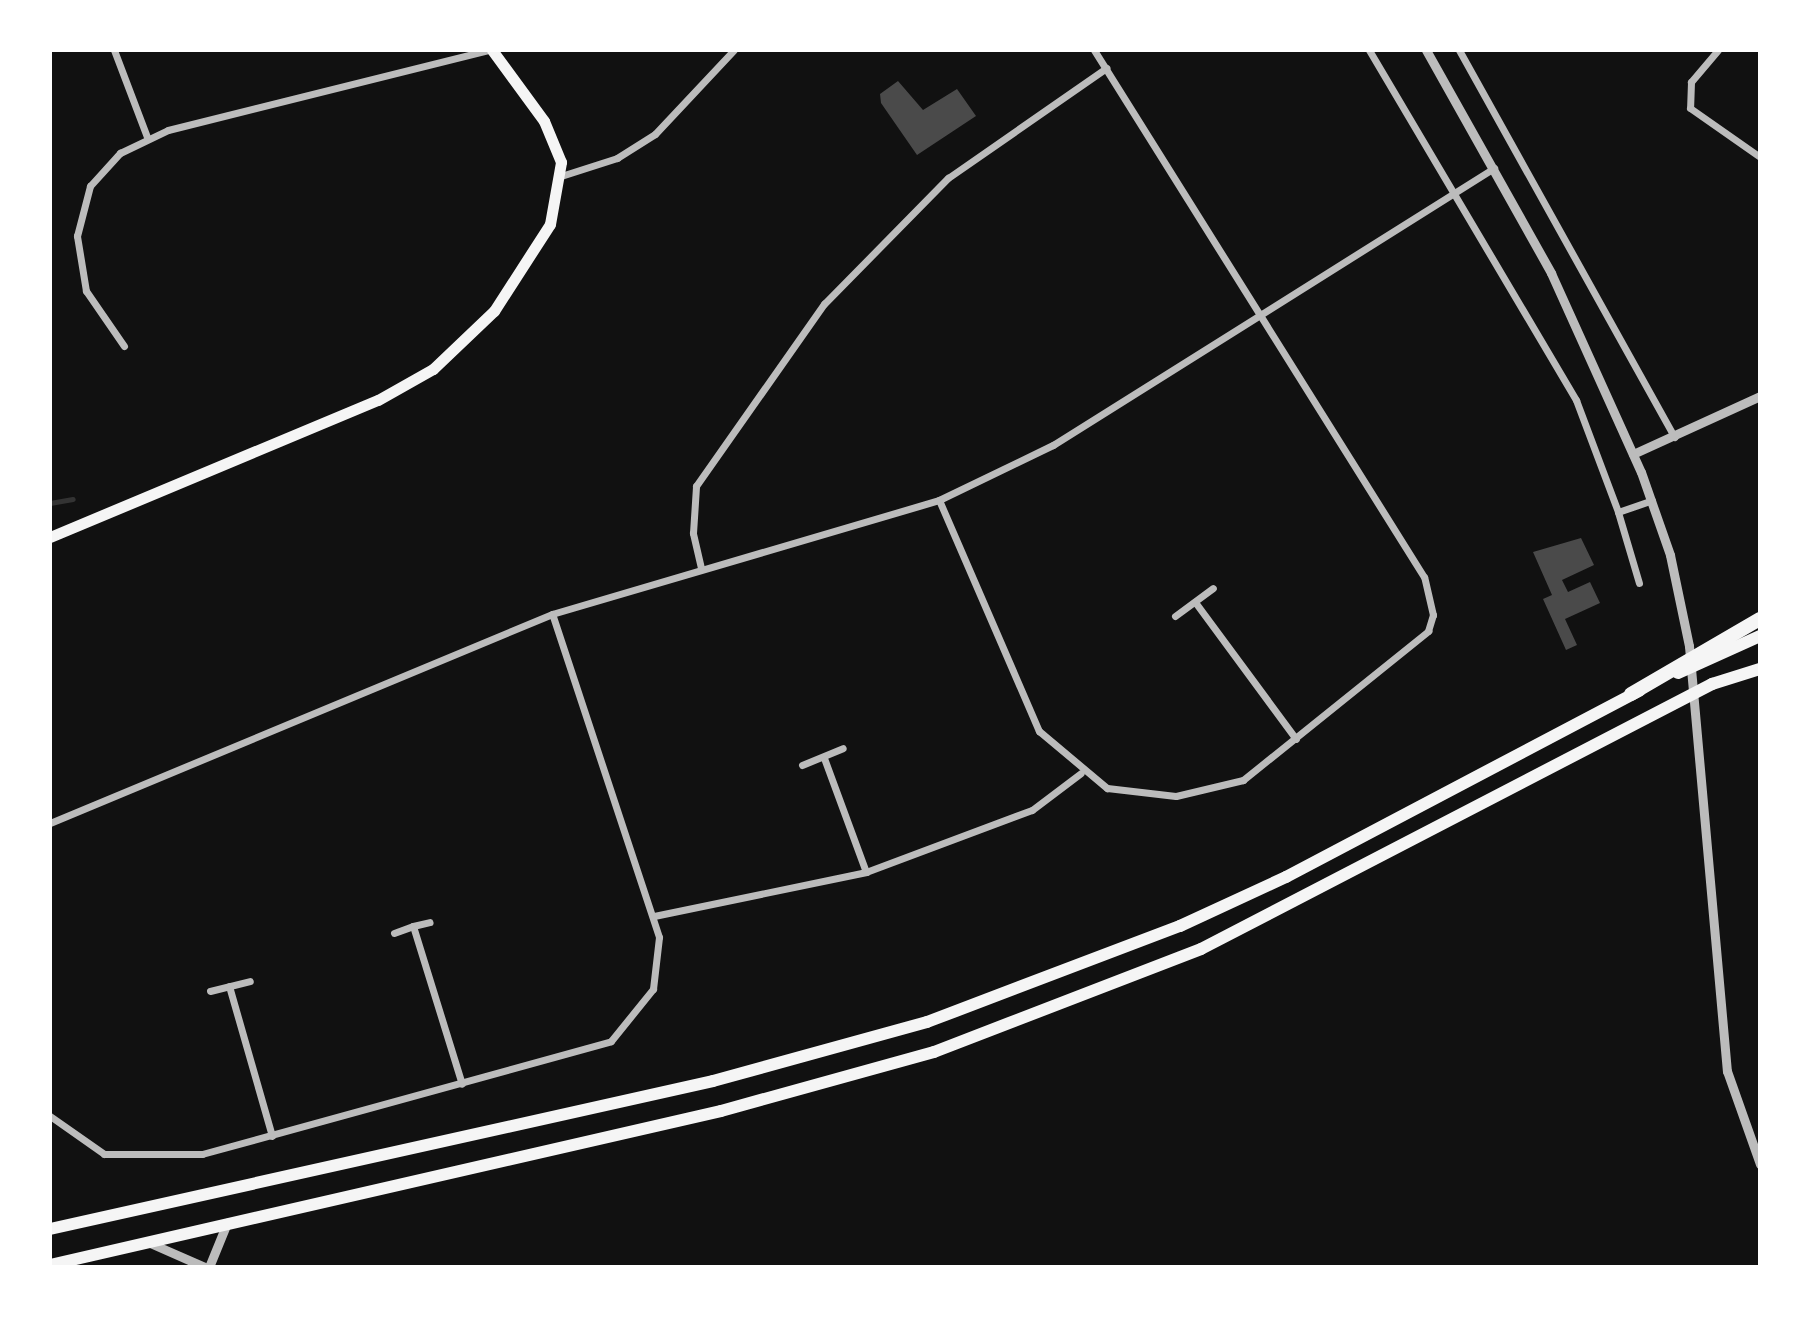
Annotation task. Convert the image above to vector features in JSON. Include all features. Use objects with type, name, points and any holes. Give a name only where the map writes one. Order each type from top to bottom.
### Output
[{"type":"highway","points":[[50,1229],[713,1081],[927,1022],[1153,937],[1286,877],[1631,694],[1760,619]]},
{"type":"highway","points":[[1631,694],[1760,636]]},
{"type":"highway","points":[[50,1265],[721,1111],[934,1052],[1201,949],[1712,684],[1760,669]]},
{"type":"main road","points":[[50,537],[293,438],[433,369],[494,311],[533,255],[561,176],[544,121],[490,50]]},
{"type":"street","points":[[114,50],[147,137]]},
{"type":"street","points":[[124,346],[86,291],[77,236],[90,186],[147,137],[490,50]]},
{"type":"street","points":[[561,176],[617,158],[655,134],[734,50]]},
{"type":"street","points":[[939,500],[1039,731],[1081,773],[1139,794],[1189,794],[1243,780],[1410,649],[1433,615],[1424,577],[1094,50]]},
{"type":"street","points":[[1369,50],[1457,189],[1576,400],[1618,512],[1639,583]]},
{"type":"street","points":[[1459,50],[1674,437]]},
{"type":"street","points":[[1718,50],[1691,82],[1690,108],[1760,157]]},
{"type":"street","points":[[1430,52],[1494,168],[1633,454],[1652,500],[1681,597],[1697,724],[1725,1058],[1734,1104],[1760,1164]]},
{"type":"street","points":[[701,568],[693,533],[696,486],[824,304],[948,178],[1106,68]]},
{"type":"street","points":[[50,823],[552,614],[701,568],[873,525],[939,500],[1053,445],[1494,168]]},
{"type":"street","points":[[1633,454],[1760,396]]},
{"type":"street","points":[[1618,512],[1652,500]]},
{"type":"street","points":[[1175,616],[1213,588]]},
{"type":"street","points":[[1195,602],[1296,739]]},
{"type":"street","points":[[50,1116],[104,1154],[202,1154],[611,1041],[653,989],[660,953],[654,916],[552,614]]},
{"type":"street","points":[[802,765],[843,748]]},
{"type":"street","points":[[824,758],[866,872]]},
{"type":"street","points":[[654,916],[866,872],[1032,810],[1081,773]]},
{"type":"street","points":[[394,933],[430,922]]},
{"type":"street","points":[[413,926],[462,1084]]},
{"type":"street","points":[[210,991],[250,981]]},
{"type":"street","points":[[229,986],[272,1136]]},
{"type":"street","points":[[145,1242],[207,1267],[227,1223]]},
{"type":"building","points":[[898,81],[923,110],[957,89],[976,116],[917,155],[881,103],[880,94]]},
{"type":"building","points":[[1581,538],[1594,565],[1562,580],[1568,592],[1590,582],[1600,603],[1565,619],[1577,645],[1566,650],[1543,599],[1552,595],[1533,552]]},
{"type":"waterway","points":[[50,503],[73,499]]}]
